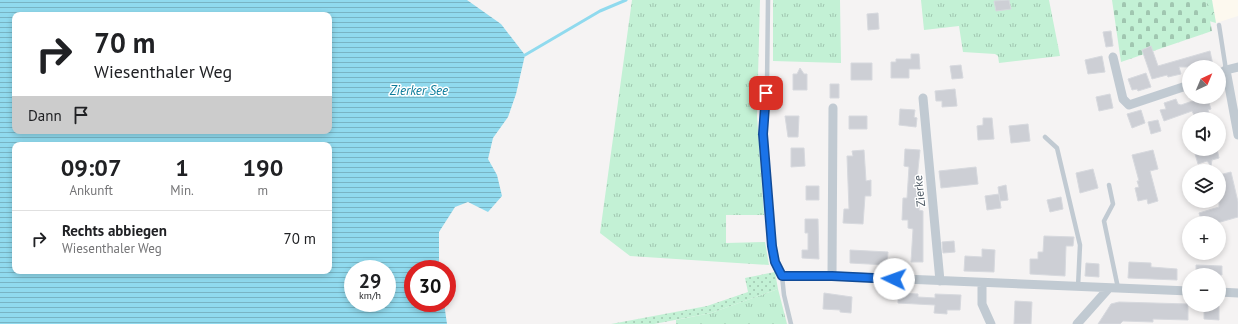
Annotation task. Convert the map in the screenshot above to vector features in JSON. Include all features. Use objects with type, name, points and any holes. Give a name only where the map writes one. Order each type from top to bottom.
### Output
[{"type":"street","points":[[1113,57],[1123,99],[1129,105],[1182,87]]},
{"type":"street","points":[[1226,71],[1238,66]]},
{"type":"street","points":[[1226,85],[1238,135]]},
{"type":"street","name":"Zierke","points":[[923,98],[940,281]]},
{"type":"street","points":[[832,276],[833,108]]},
{"type":"street","points":[[782,276],[832,276],[1182,291]]},
{"type":"street","points":[[982,283],[982,304],[991,324]]},
{"type":"street","points":[[1077,324],[1113,288]]},
{"type":"street","points":[[1226,292],[1238,293]]},
{"type":"lane","points":[[768,0],[767,84],[764,102],[763,134],[772,246],[775,262],[782,276],[784,294],[791,324]]},
{"type":"lane","points":[[1219,25],[1222,60]]},
{"type":"lane","points":[[1045,137],[1057,148],[1080,246],[1078,287]]},
{"type":"lane","points":[[1109,185],[1113,204],[1104,221],[1113,288]]},
{"type":"shaded area","points":[[1212,0],[1238,0],[1238,16],[1216,23]]},
{"type":"green space","points":[[632,0],[760,0],[757,116],[764,215],[726,215],[726,243],[765,242],[769,265],[630,256],[600,233]]},
{"type":"green space","points":[[773,0],[840,0],[841,63],[773,61]]},
{"type":"green space","points":[[921,0],[1049,0],[1060,56],[999,63],[998,56],[995,54],[963,52],[959,26],[924,30]]},
{"type":"green space","points":[[1112,0],[1206,0],[1212,31],[1121,62]]},
{"type":"green space","points":[[1206,0],[1212,0],[1216,23],[1209,21]]},
{"type":"green space","points":[[775,272],[778,289],[711,313],[654,324],[611,324],[707,306],[748,292],[745,278]]},
{"type":"green space","points":[[778,289],[787,324],[676,324],[676,320],[711,313]]},
{"type":"water","name":"Zierker See","points":[[0,0],[467,0],[501,24],[525,55],[516,94],[508,117],[493,138],[488,159],[497,175],[502,196],[488,212],[468,202],[455,207],[439,232],[439,260],[404,260],[404,312],[445,312],[447,324],[0,324]]},
{"type":"building","points":[[1009,0],[1011,9],[996,11],[994,1]]},
{"type":"building","points":[[878,13],[879,29],[868,30],[867,14]]},
{"type":"building","points":[[1111,31],[1113,46],[1106,47],[1103,32]]},
{"type":"building","points":[[1151,46],[1158,66],[1210,51],[1212,60],[1182,60],[1182,67],[1179,67],[1181,74],[1168,77],[1167,75],[1152,79],[1142,50]]},
{"type":"building","points":[[911,54],[919,54],[920,69],[909,69],[909,78],[891,78],[891,62],[896,62],[896,59],[911,59]]},
{"type":"building","points":[[1102,56],[1105,72],[1088,74],[1085,60]]},
{"type":"building","points":[[851,63],[872,63],[872,80],[851,80]]},
{"type":"building","points":[[961,65],[963,78],[952,79],[950,66]]},
{"type":"building","points":[[800,68],[804,74],[807,74],[807,90],[793,90],[793,74],[797,74]]},
{"type":"building","points":[[1146,73],[1151,87],[1138,91],[1137,89],[1132,90],[1128,79]]},
{"type":"building","points":[[830,84],[839,84],[839,98],[830,98]]},
{"type":"building","points":[[955,89],[957,106],[942,107],[942,101],[936,101],[935,91]]},
{"type":"building","points":[[1110,94],[1113,108],[1099,111],[1096,97]]},
{"type":"building","points":[[1176,99],[1178,104],[1209,104],[1211,109],[1208,110],[1209,112],[1182,112],[1182,115],[1164,121],[1160,110],[1166,109],[1164,103]]},
{"type":"building","points":[[900,109],[915,110],[914,117],[917,118],[916,127],[899,125]]},
{"type":"building","points":[[1141,110],[1145,123],[1132,128],[1127,114]]},
{"type":"building","points":[[785,116],[799,116],[798,137],[788,137]]},
{"type":"building","points":[[849,116],[867,116],[867,129],[849,129]]},
{"type":"building","points":[[983,118],[992,118],[994,139],[978,140],[977,126],[983,125]]},
{"type":"building","points":[[1158,120],[1161,131],[1151,134],[1148,122]]},
{"type":"building","points":[[1028,124],[1030,141],[1011,143],[1009,126]]},
{"type":"building","points":[[791,148],[804,148],[805,166],[791,167]]},
{"type":"building","points":[[905,149],[920,150],[917,179],[921,179],[919,210],[923,211],[923,262],[911,262],[913,229],[908,228],[908,220],[902,220],[903,198],[907,198],[909,167],[904,166]]},
{"type":"building","points":[[864,150],[866,181],[871,180],[871,196],[865,196],[863,224],[843,223],[844,209],[849,209],[847,156],[853,156],[852,151]]},
{"type":"building","points":[[1153,150],[1158,169],[1150,171],[1158,201],[1148,204],[1147,199],[1138,201],[1135,188],[1139,187],[1137,181],[1139,181],[1132,155]]},
{"type":"building","points":[[1196,156],[1219,156],[1219,158],[1212,160],[1211,164],[1207,161],[1198,164]]},
{"type":"building","points":[[976,167],[978,184],[941,188],[939,171]]},
{"type":"building","points":[[1093,169],[1098,188],[1080,193],[1076,173]]},
{"type":"building","points":[[1231,172],[1238,202],[1238,217],[1226,220],[1226,216],[1200,216],[1199,213],[1216,208],[1226,208],[1226,173]]},
{"type":"building","points":[[1006,185],[1008,200],[1000,201],[998,187]]},
{"type":"building","points":[[806,186],[819,186],[819,200],[806,200]]},
{"type":"building","points":[[999,194],[1001,208],[987,210],[985,196]]},
{"type":"building","points":[[1061,197],[1063,209],[1050,212],[1047,200]]},
{"type":"building","points":[[805,219],[818,219],[819,259],[802,258],[802,250],[808,250],[808,233],[805,233]]},
{"type":"building","points":[[1044,236],[1074,237],[1073,246],[1066,246],[1065,276],[1030,274],[1030,259],[1038,259],[1038,252],[1043,252]]},
{"type":"building","points":[[954,241],[955,252],[943,253],[942,242]]},
{"type":"building","points":[[982,249],[995,250],[994,272],[964,271],[965,256],[982,257]]},
{"type":"building","points":[[850,250],[888,252],[887,265],[850,263]]},
{"type":"building","points":[[1129,262],[1151,263],[1151,267],[1177,269],[1177,280],[1128,278]]},
{"type":"building","points":[[1086,263],[1099,264],[1099,277],[1085,276]]},
{"type":"building","points":[[1196,265],[1222,266],[1222,268],[1196,268]]},
{"type":"building","points":[[824,293],[852,297],[851,313],[840,312],[840,310],[823,309]]},
{"type":"building","points":[[898,293],[918,294],[918,297],[935,298],[935,294],[961,295],[960,310],[947,310],[947,314],[934,313],[935,305],[898,303]]},
{"type":"building","points":[[1015,301],[1032,302],[1031,324],[1014,324]]},
{"type":"building","points":[[1119,302],[1182,304],[1182,312],[1188,312],[1188,320],[1153,319],[1153,322],[1123,321],[1120,324],[1098,324],[1111,304]]},
{"type":"building","points":[[1204,312],[1219,312],[1219,320],[1204,319]]},
{"type":"waterway","points":[[525,55],[600,11],[626,0]]},
{"type":"route","points":[[766,93],[764,102],[763,134],[772,246],[775,262],[782,276],[832,276],[894,279]]}]
